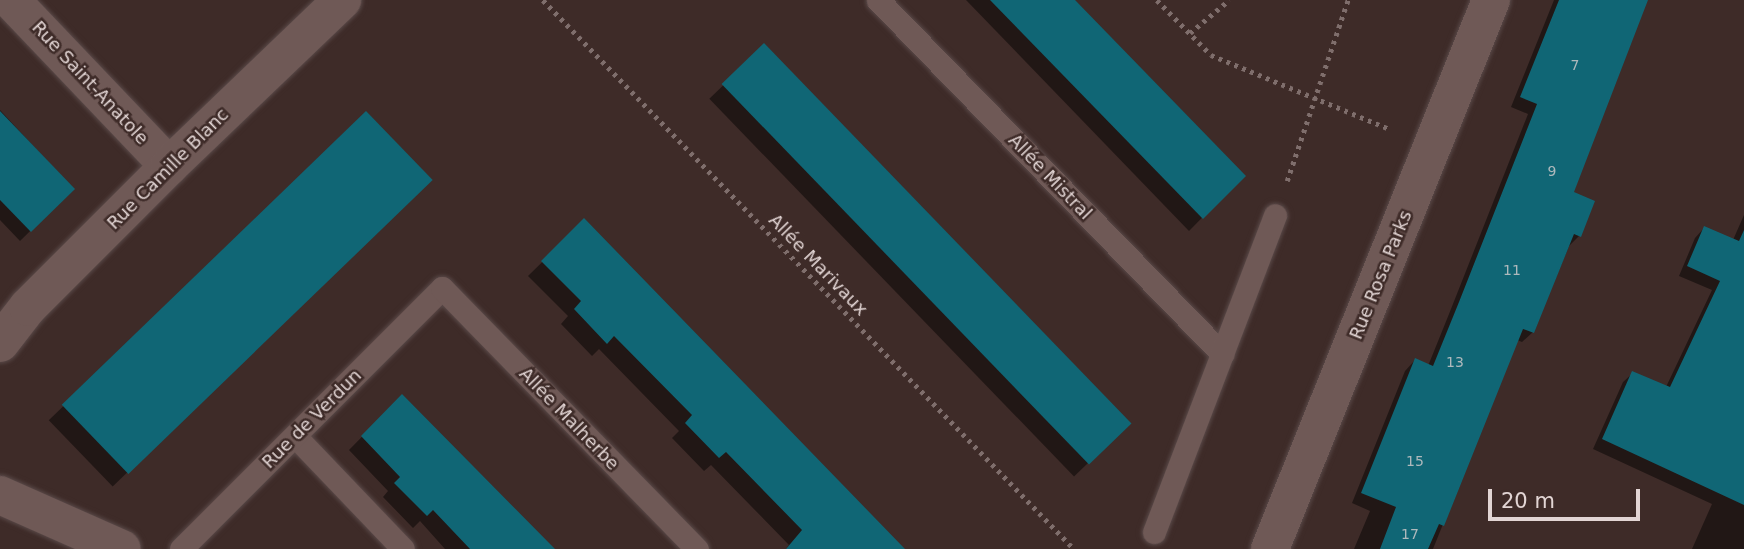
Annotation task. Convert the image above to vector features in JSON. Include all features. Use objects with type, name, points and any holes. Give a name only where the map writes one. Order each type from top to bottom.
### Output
[{"type":"street","name":"Rue Saint-Anatole","points":[[11,0],[169,166]]},
{"type":"street","name":"Rue Camille Blanc","points":[[0,343],[29,307],[169,166],[342,0]]},
{"type":"street","name":"Rue Rosa Parks","points":[[1270,549],[1491,0]]},
{"type":"street","points":[[0,495],[122,549]]},
{"type":"lane","name":"Allée Mistral","points":[[878,0],[1222,354]]},
{"type":"lane","points":[[1154,532],[1275,215]]},
{"type":"lane","name":"Rue de Verdun","points":[[181,549],[442,288]]},
{"type":"lane","name":"Allée Malherbe","points":[[442,288],[697,549]]},
{"type":"lane","points":[[295,436],[403,549]]},
{"type":"path","name":"Allée Marivaux","points":[[543,0],[1074,549]]},
{"type":"path","points":[[1157,0],[1211,55],[1316,101],[1433,145]]},
{"type":"path","points":[[1189,33],[1229,0]]},
{"type":"path","points":[[1275,215],[1350,0]]},
{"type":"building","points":[[990,0],[1075,0],[1246,176],[1203,219]]},
{"type":"building","points":[[1559,0],[1648,0],[1574,192],[1595,201],[1581,237],[1574,234],[1534,333],[1523,329],[1444,526],[1439,524],[1428,549],[1380,549],[1396,507],[1361,493],[1415,358],[1433,366],[1459,302],[1537,104],[1520,97]]},
{"type":"building","points":[[764,43],[1131,424],[1089,465],[722,84]]},
{"type":"building","points":[[0,111],[75,189],[31,232],[0,200]]},
{"type":"building","points":[[366,111],[433,180],[128,474],[62,405]]},
{"type":"building","points":[[584,218],[905,549],[786,549],[802,530],[726,452],[719,458],[685,423],[692,415],[614,336],[607,344],[574,309],[581,301],[541,261]]},
{"type":"building","points":[[1704,226],[1739,241],[1744,230],[1744,505],[1602,439],[1632,371],[1670,387],[1720,281],[1687,266]]},
{"type":"building","points":[[402,394],[555,549],[470,549],[433,510],[427,516],[394,483],[400,477],[361,436]]}]
